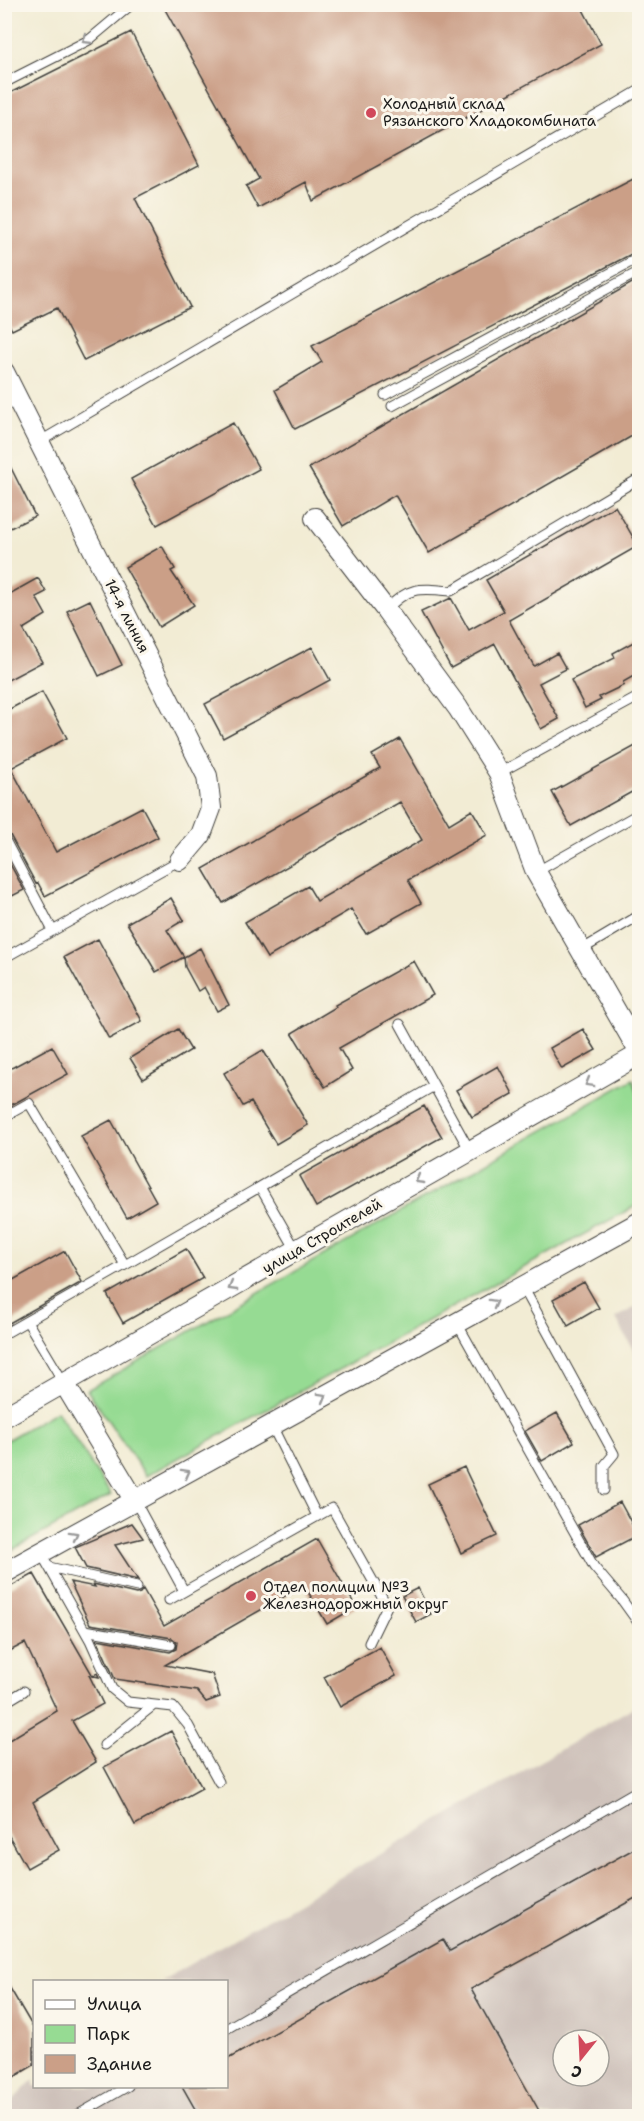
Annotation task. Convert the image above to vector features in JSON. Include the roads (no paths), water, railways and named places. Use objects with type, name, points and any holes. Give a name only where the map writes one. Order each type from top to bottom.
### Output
[{"type":"street","name":"14-я линия","points":[[4,372],[207,776],[211,808],[201,835],[180,860]]},
{"type":"street","points":[[315,518],[458,708],[499,773],[536,872],[639,1054]]},
{"type":"street","name":"улица Строителей","points":[[4,1417],[639,1054]]},
{"type":"street","points":[[4,1574],[45,1560],[135,1501],[639,1222]]},
{"type":"street","points":[[64,1383],[135,1501]]},
{"type":"lane","points":[[4,83],[89,40],[132,4]]},
{"type":"lane","points":[[39,442],[639,90]]},
{"type":"lane","points":[[385,395],[639,257]]},
{"type":"lane","points":[[392,406],[639,271]]},
{"type":"lane","points":[[386,610],[401,594],[424,588],[451,591],[639,478]]},
{"type":"lane","points":[[499,773],[639,696]]},
{"type":"lane","points":[[536,872],[639,813]]},
{"type":"lane","points":[[4,838],[53,931]]},
{"type":"lane","points":[[4,958],[180,860]]},
{"type":"lane","points":[[581,950],[639,915]]},
{"type":"lane","points":[[400,1024],[470,1151]]},
{"type":"lane","points":[[4,1334],[434,1086]]},
{"type":"lane","points":[[4,1117],[29,1103],[125,1265]]},
{"type":"lane","points":[[260,1187],[296,1250]]},
{"type":"lane","points":[[523,1287],[614,1454],[604,1466],[604,1490]]},
{"type":"lane","points":[[27,1321],[64,1383]]},
{"type":"lane","points":[[458,1323],[594,1567],[622,1600],[639,1625]]},
{"type":"lane","points":[[272,1426],[317,1516]]},
{"type":"lane","points":[[135,1501],[184,1591]]},
{"type":"lane","points":[[169,1600],[332,1508],[387,1606],[369,1643]]},
{"type":"lane","points":[[45,1560],[136,1587]]},
{"type":"lane","points":[[45,1560],[85,1630],[112,1689],[128,1702],[173,1707],[188,1725],[219,1782]]},
{"type":"lane","points":[[85,1630],[171,1645]]},
{"type":"lane","points":[[4,1703],[24,1691]]},
{"type":"lane","points":[[104,1745],[154,1705]]},
{"type":"lane","points":[[228,2028],[639,1788]]},
{"type":"lane","points":[[76,2116],[125,2088]]},
{"type":"place","name":"Холодный склад Рязанского Хладокомбината","points":[[371,113]]},
{"type":"place","name":"Отдел полиции №3 Железнодорожный округ","points":[[251,1596]]}]
